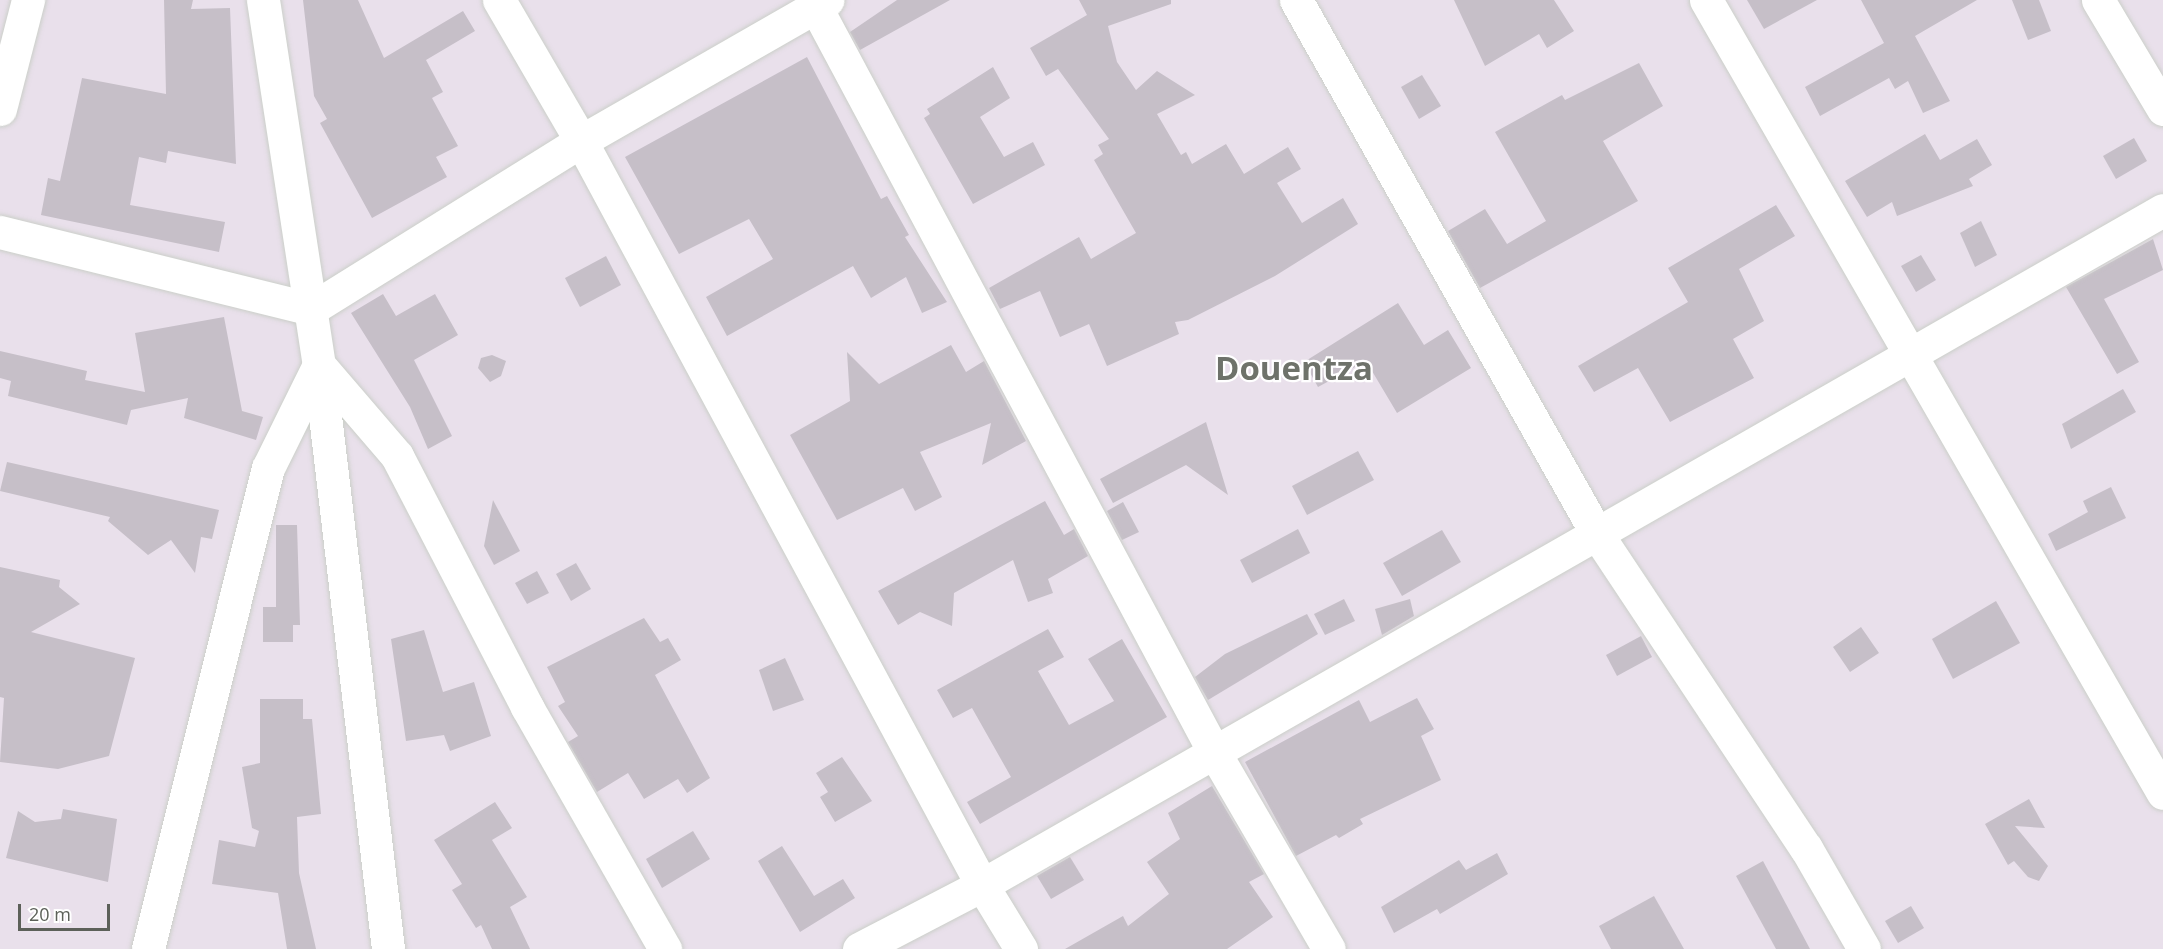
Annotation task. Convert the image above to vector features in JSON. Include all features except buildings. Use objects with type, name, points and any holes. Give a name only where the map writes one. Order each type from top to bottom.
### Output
[{"type":"street","points":[[0,109],[28,0]]},
{"type":"street","points":[[263,0],[319,365],[388,949]]},
{"type":"street","points":[[499,0],[581,141],[982,885],[1021,949]]},
{"type":"street","points":[[1296,0],[1597,534],[1806,848],[1864,949]]},
{"type":"street","points":[[1706,0],[2163,793]]},
{"type":"street","points":[[2098,0],[2163,109]]},
{"type":"street","points":[[0,232],[311,309],[581,141],[818,2],[1213,750],[1329,949]]},
{"type":"street","points":[[859,949],[982,885],[1213,750],[1597,534],[2163,210]]},
{"type":"street","points":[[148,949],[268,468],[319,365]]},
{"type":"street","points":[[319,365],[397,456],[527,707],[665,949]]},
{"type":"district","name":"Douentza","points":[[1294,368]]}]
